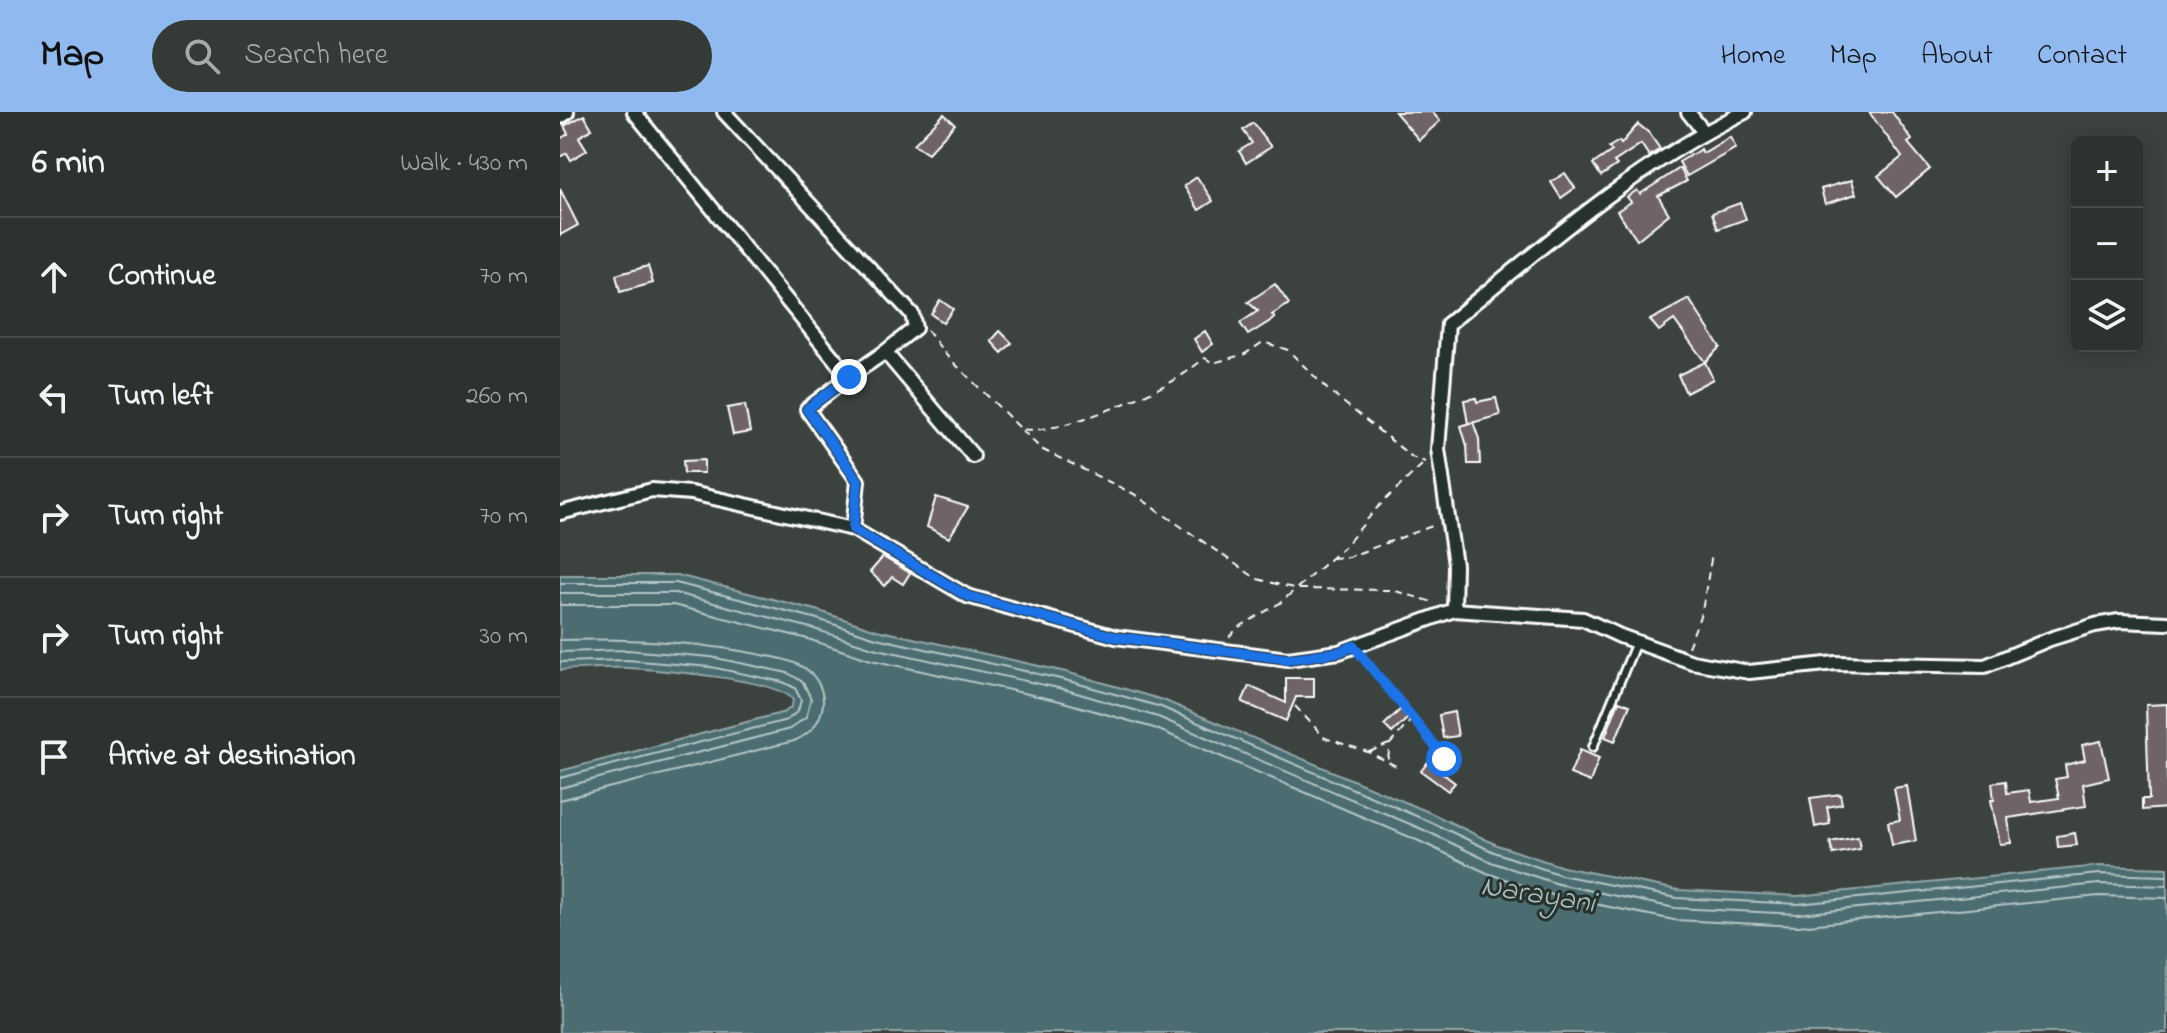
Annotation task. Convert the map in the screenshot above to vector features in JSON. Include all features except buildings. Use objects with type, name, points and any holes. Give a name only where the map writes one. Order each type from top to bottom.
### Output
[{"type":"street","points":[[560,116],[566,112]]},
{"type":"street","points":[[634,112],[849,377]]},
{"type":"street","points":[[724,112],[912,314],[915,328],[807,409],[858,481],[853,529]]},
{"type":"street","points":[[1688,112],[1704,132]]},
{"type":"street","points":[[1454,610],[1455,565],[1438,449],[1448,324],[1603,198],[1704,132],[1745,112]]},
{"type":"street","points":[[885,352],[973,456]]},
{"type":"street","points":[[560,513],[652,490],[691,493],[853,529],[967,596],[1116,637],[1288,659],[1339,652],[1454,610],[1583,619],[1680,658],[1749,672],[1836,663],[1985,666],[2050,639],[2095,625],[2119,621],[2167,623]]},
{"type":"lane","points":[[1593,747],[1636,642]]},
{"type":"path","points":[[915,328],[924,327],[946,355],[1041,449],[1134,494],[1257,579],[1297,589],[1392,590],[1454,610]]},
{"type":"path","points":[[1021,429],[1055,428],[1171,382],[1205,358],[1213,363],[1245,354],[1263,342],[1288,350],[1328,390],[1412,457],[1425,462]]},
{"type":"path","points":[[1219,648],[1239,627],[1280,603],[1347,544],[1376,509],[1438,449]]},
{"type":"path","points":[[1330,558],[1348,557],[1450,519]]},
{"type":"path","points":[[1680,658],[1692,643],[1702,611],[1712,554]]},
{"type":"path","points":[[1354,646],[1414,717],[1444,759]]},
{"type":"path","points":[[1295,706],[1325,738],[1368,752],[1396,766]]},
{"type":"path","points":[[1368,752],[1390,744],[1414,717]]},
{"type":"path","points":[[1388,761],[1390,744]]},
{"type":"water","name":"Narayani","points":[[560,575],[677,575],[816,610],[877,630],[1066,672],[1163,700],[1431,813],[1497,845],[1563,867],[1678,890],[1797,896],[2099,866],[2167,868],[2167,1033],[560,1033],[560,771],[785,712],[792,706],[793,700],[766,686],[717,677],[629,668],[560,670]]},
{"type":"route","points":[[849,377],[807,409],[858,481],[853,529],[967,596],[1116,637],[1288,659],[1339,652],[1354,646],[1414,717],[1444,759]]}]
